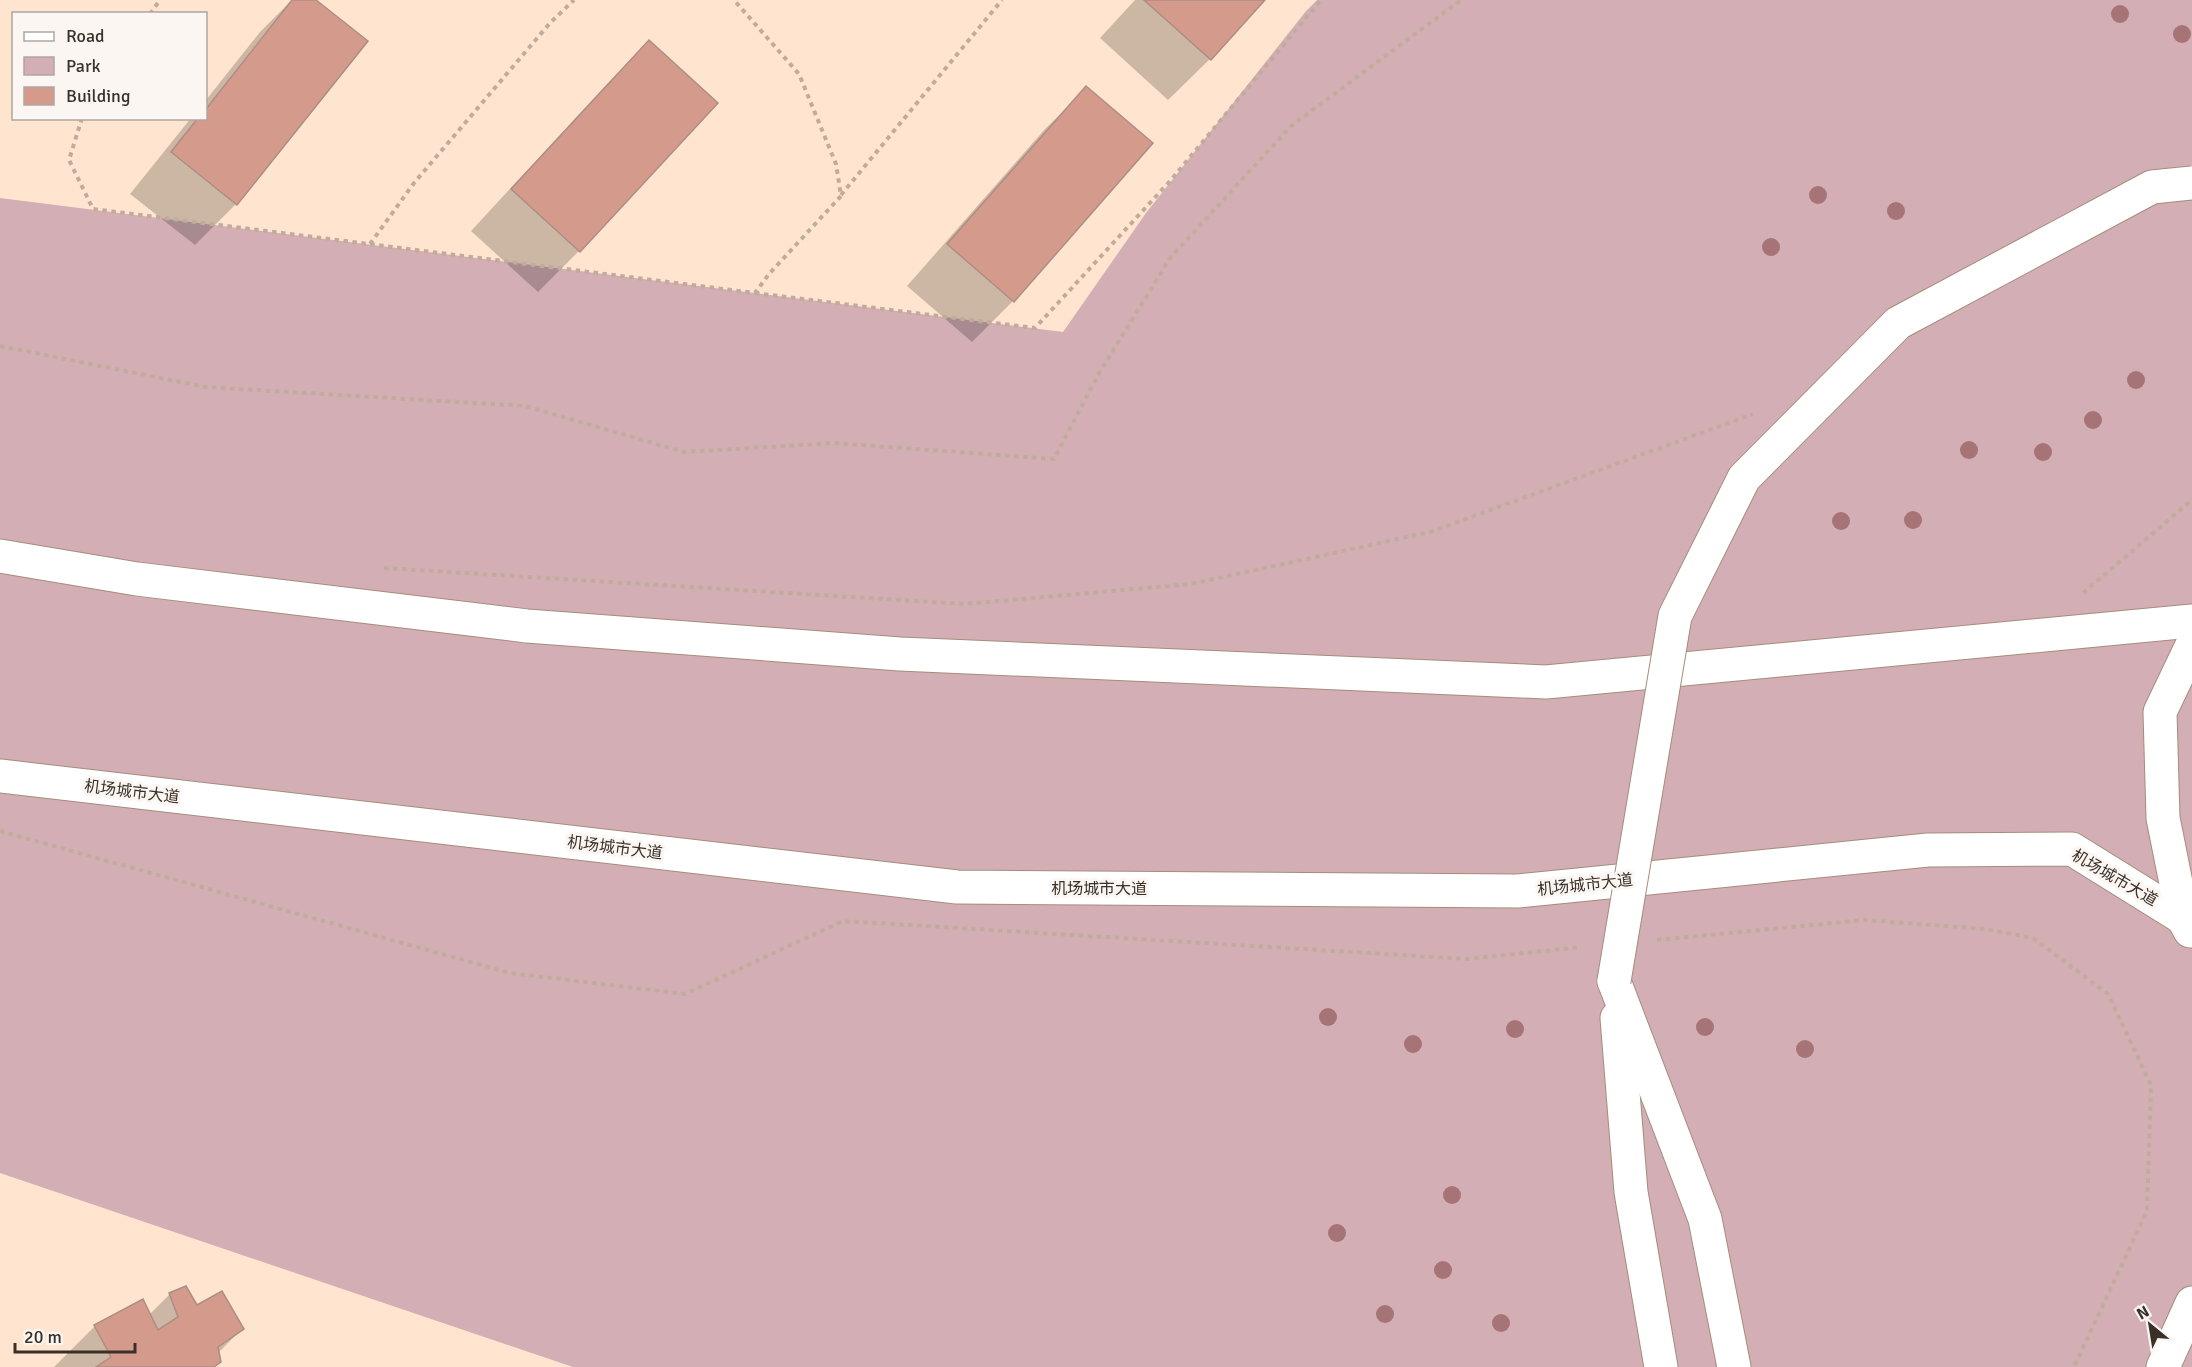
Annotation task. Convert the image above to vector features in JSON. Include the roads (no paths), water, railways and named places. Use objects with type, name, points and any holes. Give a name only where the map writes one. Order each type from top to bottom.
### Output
[{"type":"main road","points":[[1661,1367],[1631,1192],[1614,981],[1675,616],[1743,478],[1898,323],[2152,188],[2192,183]]},
{"type":"main road","points":[[0,556],[138,579],[527,626],[900,654],[1546,682],[2192,621]]},
{"type":"main road","points":[[2187,926],[2163,818],[2160,712],[2192,645]]},
{"type":"main road","name":"机场城市大道","points":[[0,776],[957,886],[1518,891],[1928,850],[2072,849],[2187,926]]},
{"type":"main road","points":[[1614,981],[1705,1219],[1734,1367]]},
{"type":"main road","points":[[2163,1367],[2192,1303]]}]
